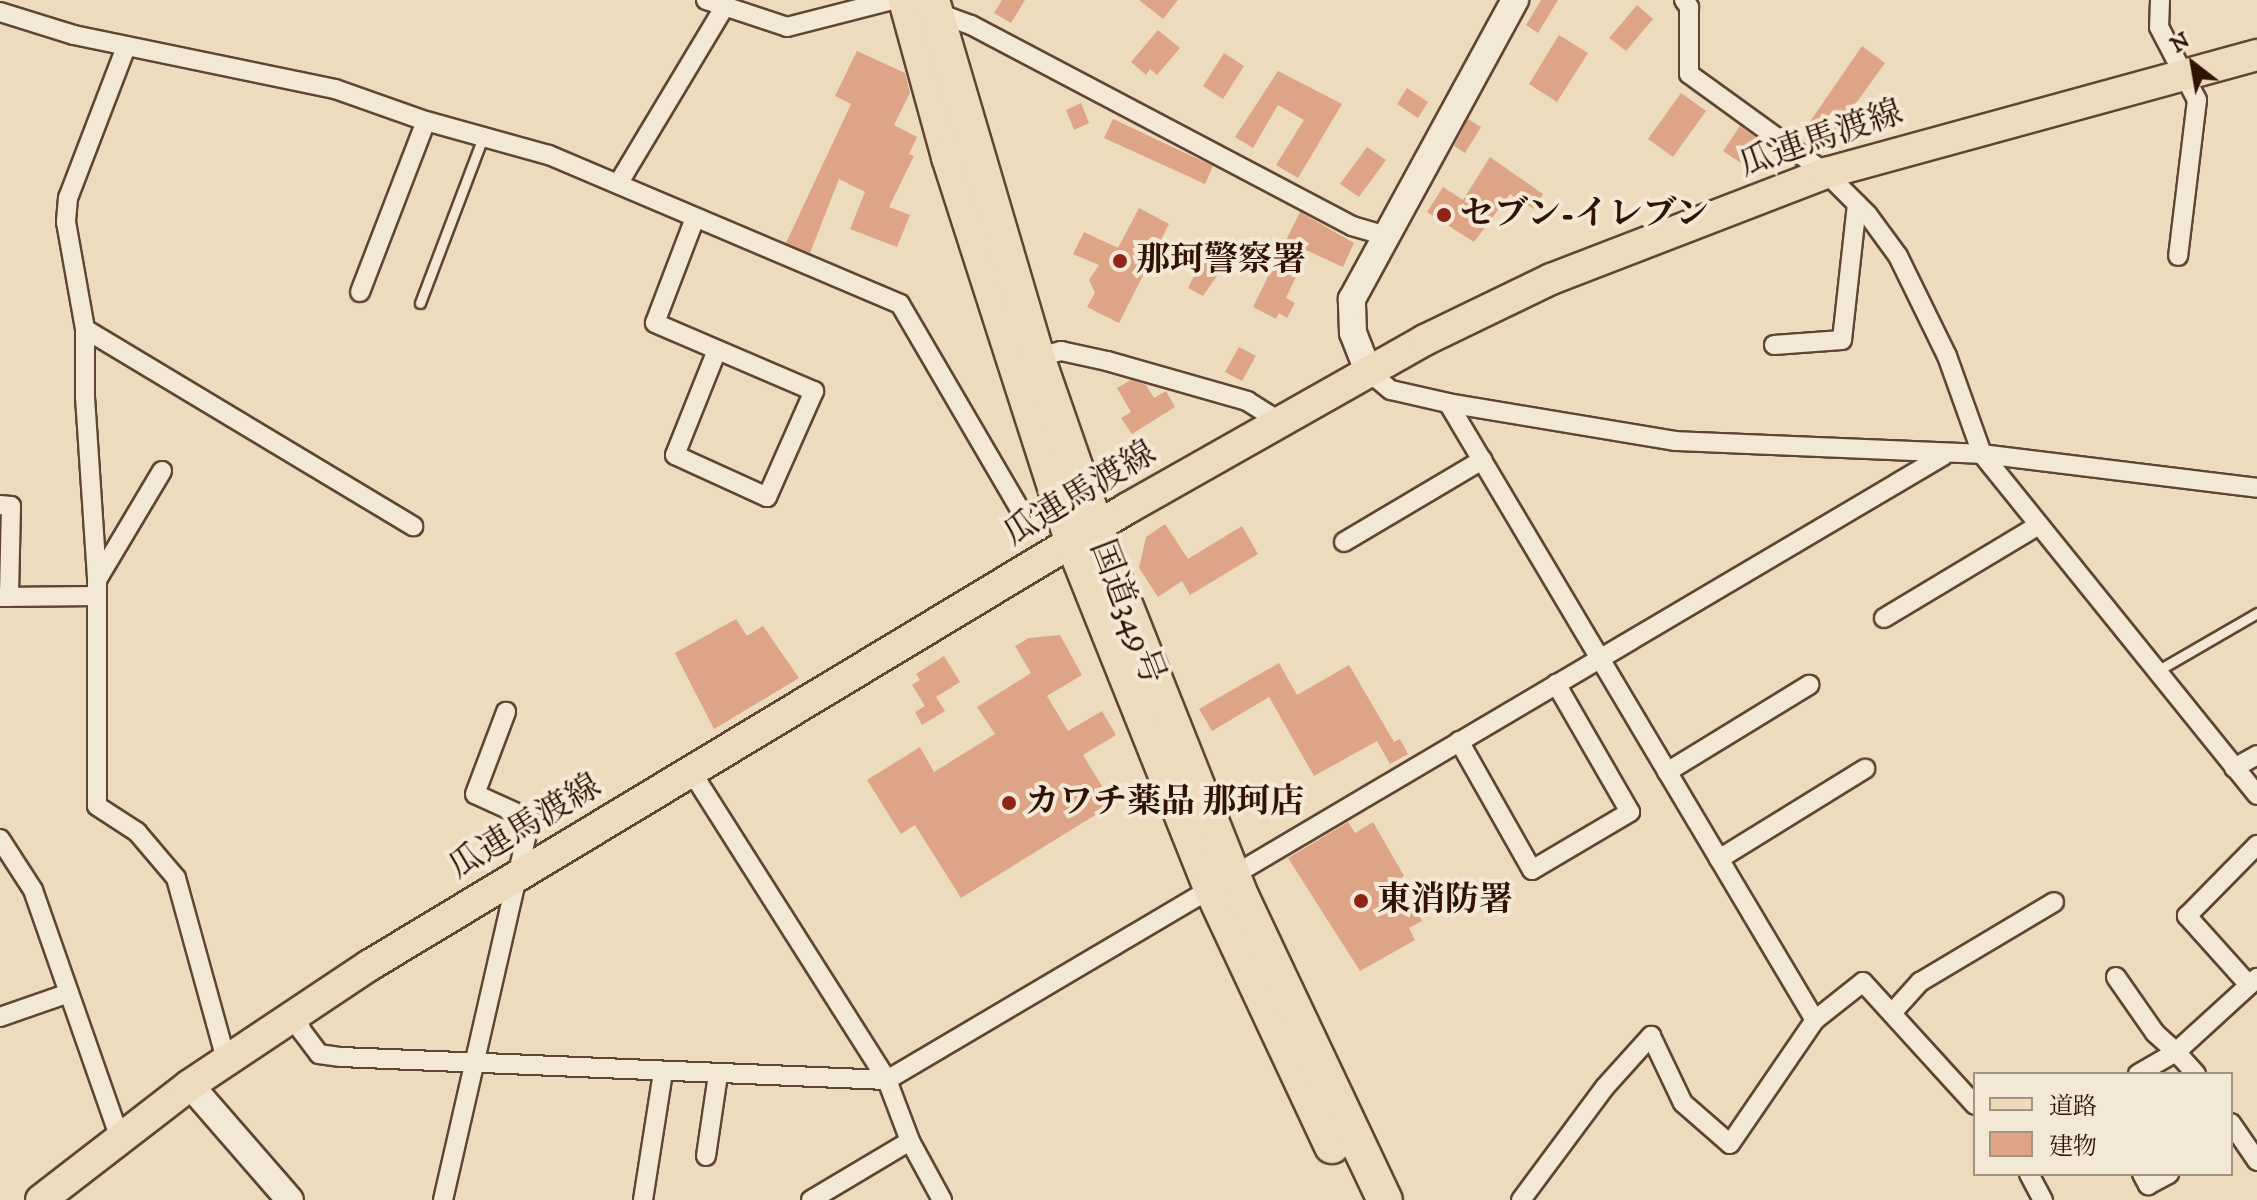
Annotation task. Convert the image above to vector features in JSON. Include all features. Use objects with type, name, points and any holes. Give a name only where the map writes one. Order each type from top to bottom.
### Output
[{"type":"highway","name":"国道349号","points":[[921,3],[1037,357],[1084,535]]},
{"type":"highway","name":"国道349号","points":[[921,3],[949,157],[1084,535],[1221,882],[1359,1200]]},
{"type":"highway","name":"国道349号","points":[[1221,882],[1385,1200]]},
{"type":"main road","name":"瓜連馬渡線","points":[[42,1200],[190,1085],[296,1012],[1084,535],[1278,420],[1368,371],[1551,279],[1826,173],[2257,55]]},
{"type":"street","points":[[706,0],[723,9],[787,27],[893,0]]},
{"type":"street","points":[[1515,0],[1383,235],[1352,299],[1353,333],[1368,371],[1391,390],[1448,403],[1675,441],[1868,445],[1943,456],[1982,454],[2257,488]]},
{"type":"street","points":[[1684,0],[1689,7],[1689,74],[1826,173],[1857,204],[1898,256],[1947,356],[1982,454],[2154,672],[2257,795]]},
{"type":"street","points":[[2160,0],[2159,27],[2197,100],[2178,256]]},
{"type":"street","points":[[921,3],[971,25],[1352,226],[1383,235]]},
{"type":"street","points":[[618,184],[723,9]]},
{"type":"street","points":[[0,12],[126,47],[335,89],[426,121],[549,155],[900,304],[1021,511]]},
{"type":"street","points":[[126,47],[68,198],[66,222],[85,329],[85,397],[97,588],[97,806],[137,832],[176,878],[226,1060]]},
{"type":"street","points":[[360,292],[426,121]]},
{"type":"street","points":[[1774,345],[1842,340],[1857,204]]},
{"type":"street","points":[[695,218],[655,323],[814,391],[767,497],[675,455],[717,350]]},
{"type":"street","points":[[85,329],[413,526]]},
{"type":"street","points":[[1037,357],[1061,351],[1107,361],[1247,401],[1278,420]]},
{"type":"street","points":[[1448,403],[1815,1020]]},
{"type":"street","points":[[296,1012],[301,1030],[319,1054],[663,1073],[887,1080],[1943,456]]},
{"type":"street","points":[[1344,542],[1482,460]]},
{"type":"street","points":[[97,588],[162,471]]},
{"type":"street","points":[[0,505],[11,506],[4,597],[97,588]]},
{"type":"street","points":[[1884,618],[2037,526]]},
{"type":"street","points":[[1459,741],[1532,870],[1630,812],[1556,684]]},
{"type":"street","points":[[1667,772],[1809,685]]},
{"type":"street","points":[[443,1200],[514,878],[530,819],[475,794],[506,712]]},
{"type":"street","points":[[2234,768],[2257,755]]},
{"type":"street","points":[[1719,859],[1865,769]]},
{"type":"street","points":[[691,771],[887,1080],[910,1141],[942,1200]]},
{"type":"street","points":[[0,839],[33,890],[120,1138]]},
{"type":"street","points":[[2141,1072],[2176,1052],[2253,982],[2187,916],[2257,845]]},
{"type":"street","points":[[1892,1013],[1920,982],[2054,902]]},
{"type":"street","points":[[2116,977],[2155,1033],[2194,1072]]},
{"type":"street","points":[[1521,1200],[1605,1087],[1651,1036],[1683,1103],[1730,1144],[1815,1020],[1863,982],[1973,1103]]},
{"type":"street","points":[[0,1017],[69,993]]},
{"type":"street","points":[[643,1200],[663,1073]]},
{"type":"street","points":[[706,1156],[718,1075]]},
{"type":"street","points":[[190,1085],[290,1200]]},
{"type":"street","points":[[2234,1132],[2257,1161]]},
{"type":"street","points":[[811,1200],[910,1141]]},
{"type":"street","points":[[2030,1176],[2037,1198]]},
{"type":"street","points":[[2146,1186],[2165,1176]]},
{"type":"lane","points":[[420,303],[483,137]]},
{"type":"lane","points":[[2154,672],[2257,613]]},
{"type":"building","points":[[1002,0],[1025,0],[1011,23],[994,13]]},
{"type":"building","points":[[1139,0],[1178,0],[1163,19]]},
{"type":"building","points":[[1541,0],[1558,0],[1538,33],[1526,25]]},
{"type":"building","points":[[1637,5],[1653,19],[1626,51],[1609,38]]},
{"type":"building","points":[[1158,30],[1180,48],[1157,75],[1150,69],[1146,75],[1131,62]]},
{"type":"building","points":[[1559,35],[1588,53],[1557,102],[1529,84]]},
{"type":"building","points":[[1862,46],[1885,63],[1828,142],[1807,126]]},
{"type":"building","points":[[857,51],[905,73],[910,93],[894,125],[917,137],[909,154],[914,156],[889,207],[910,215],[897,247],[850,229],[865,192],[839,179],[810,253],[786,243],[851,104],[835,96]]},
{"type":"building","points":[[1224,53],[1244,66],[1223,99],[1203,86]]},
{"type":"building","points":[[1278,71],[1342,104],[1298,178],[1276,165],[1304,120],[1278,105],[1253,148],[1235,137]]},
{"type":"building","points":[[1407,88],[1428,102],[1418,118],[1397,104]]},
{"type":"building","points":[[1681,93],[1706,111],[1673,157],[1648,139]]},
{"type":"building","points":[[1081,103],[1089,123],[1074,130],[1066,110]]},
{"type":"building","points":[[1113,119],[1213,166],[1205,184],[1104,138]]},
{"type":"building","points":[[1468,119],[1481,127],[1465,153],[1454,146]]},
{"type":"building","points":[[1740,126],[1762,142],[1745,166],[1723,151]]},
{"type":"building","points":[[1367,147],[1386,160],[1359,197],[1340,184]]},
{"type":"building","points":[[1490,157],[1543,194],[1534,209],[1510,194],[1474,242],[1427,212],[1443,187],[1463,200]]},
{"type":"building","name":"那珂警察署","points":[[1139,208],[1169,224],[1119,323],[1087,307],[1095,293],[1089,280],[1099,265],[1073,254],[1084,232],[1118,248]]},
{"type":"building","points":[[1300,212],[1354,243],[1343,267],[1308,251],[1286,298],[1295,303],[1287,318],[1279,313],[1276,319],[1253,307]]},
{"type":"building","points":[[1205,254],[1225,264],[1203,296],[1188,288]]},
{"type":"building","points":[[1239,347],[1256,356],[1242,381],[1225,372]]},
{"type":"building","points":[[1131,380],[1146,385],[1154,398],[1166,391],[1175,407],[1132,434],[1121,418],[1131,412],[1117,388]]},
{"type":"building","points":[[1165,524],[1188,559],[1242,526],[1258,554],[1190,595],[1182,581],[1158,597],[1139,568],[1146,537]]},
{"type":"building","points":[[736,619],[747,636],[763,626],[799,678],[714,729],[675,653]]},
{"type":"building","points":[[1060,635],[1082,675],[1047,696],[1068,731],[1102,711],[1116,735],[1083,755],[1113,804],[961,898],[915,825],[901,834],[867,780],[920,747],[934,772],[995,734],[977,707],[1031,673],[1015,646],[1029,638]]},
{"type":"building","points":[[944,656],[960,682],[936,697],[945,711],[922,725],[915,712],[925,706],[912,685],[920,680],[916,674]]},
{"type":"building","points":[[1279,663],[1297,695],[1349,665],[1394,742],[1400,739],[1408,754],[1390,764],[1377,741],[1314,776],[1269,697],[1212,731],[1199,709]]},
{"type":"building","name":"東消防署","points":[[1348,822],[1355,833],[1373,822],[1404,876],[1398,880],[1422,921],[1409,928],[1415,940],[1360,971],[1288,858]]},
{"type":"place","name":"セブン-イレブン","points":[[1444,215]]},
{"type":"place","name":"那珂警察署","points":[[1120,261]]},
{"type":"place","name":"カワチ薬品 那珂店","points":[[1009,803]]},
{"type":"place","name":"東消防署","points":[[1361,901]]}]
